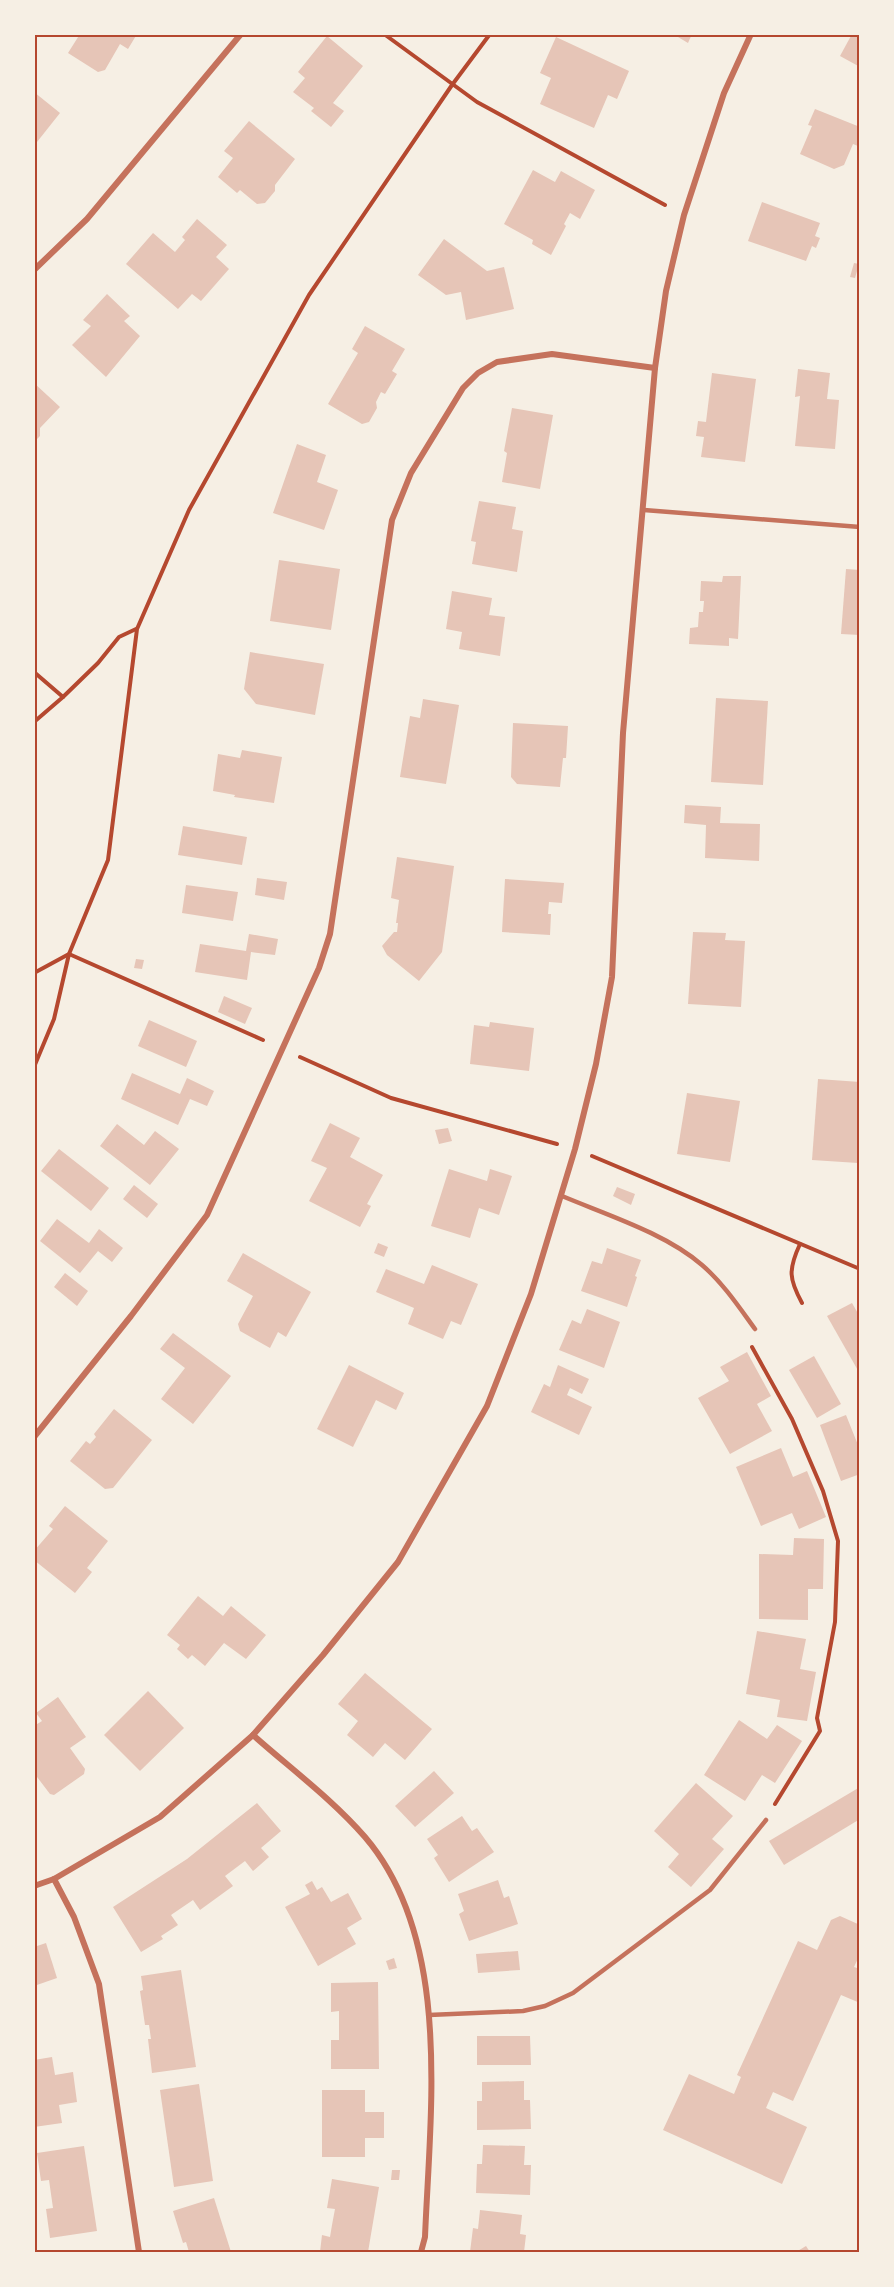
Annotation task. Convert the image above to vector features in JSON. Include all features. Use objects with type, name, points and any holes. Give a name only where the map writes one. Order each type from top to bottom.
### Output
[{"type":"street","points":[[34,270],[87,219],[241,34]]},
{"type":"street","points":[[34,1886],[54,1879],[160,1817],[253,1736],[330,1645],[403,1552],[487,1406],[531,1293],[575,1149],[596,1064],[612,977],[623,733],[655,368],[666,291],[684,215],[724,93],[751,34]]},
{"type":"street","points":[[34,1437],[131,1316],[207,1215],[319,968],[330,934],[392,520],[411,472],[464,388],[478,373],[497,362],[552,354],[655,368]]},
{"type":"street","points":[[253,1736],[328,1801],[365,1837],[398,1886],[418,1940],[429,2015],[430,2103],[425,2237],[421,2253]]},
{"type":"street","points":[[54,1879],[74,1917],[99,1984],[139,2253]]},
{"type":"lane","points":[[644,510],[860,527]]},
{"type":"lane","points":[[562,1196],[655,1235],[702,1264],[726,1290],[755,1329]]},
{"type":"lane","points":[[429,2015],[523,2011],[545,2006],[573,1993],[710,1890],[766,1820]]},
{"type":"path","points":[[384,34],[477,102],[684,215]]},
{"type":"path","points":[[34,1067],[54,1019],[69,954],[108,860],[136,629],[189,510],[309,295],[452,85],[490,34]]},
{"type":"path","points":[[34,722],[98,663],[118,637],[136,629]]},
{"type":"path","points":[[34,672],[63,697]]},
{"type":"path","points":[[69,954],[391,1098],[575,1149],[860,1269]]},
{"type":"path","points":[[34,973],[69,954]]},
{"type":"path","points":[[800,1244],[792,1261],[791,1271],[792,1285],[802,1303]]},
{"type":"path","points":[[755,1329],[751,1345],[792,1419],[823,1491],[838,1541],[835,1622],[818,1718],[820,1731],[766,1820]]},
{"type":"building","points":[[80,34],[137,34],[128,49],[120,44],[105,70],[98,72],[68,53]]},
{"type":"building","points":[[673,34],[692,34],[688,43]]},
{"type":"building","points":[[852,34],[860,34],[860,67],[840,56]]},
{"type":"building","points":[[327,36],[363,66],[333,103],[344,111],[331,127],[311,111],[314,108],[293,92],[305,78],[298,72]]},
{"type":"building","points":[[556,37],[629,71],[617,99],[608,95],[594,128],[540,104],[551,78],[540,73]]},
{"type":"building","points":[[34,92],[60,113],[37,142],[34,140]]},
{"type":"building","points":[[815,109],[860,127],[858,146],[853,144],[844,165],[834,169],[800,154],[812,126],[808,125]]},
{"type":"building","points":[[249,121],[295,159],[275,185],[275,191],[265,203],[257,204],[240,190],[237,193],[218,177],[233,158],[224,151]]},
{"type":"building","points":[[533,170],[555,182],[561,171],[595,190],[580,219],[570,213],[551,255],[532,244],[533,240],[504,224]]},
{"type":"building","points":[[762,202],[820,223],[815,236],[820,238],[816,248],[812,246],[806,261],[748,241]]},
{"type":"building","points":[[197,219],[227,245],[216,257],[229,269],[201,301],[192,294],[178,309],[126,264],[153,233],[175,252],[185,240],[182,237]]},
{"type":"building","points":[[444,239],[487,271],[504,267],[514,309],[466,320],[461,292],[446,295],[418,275]]},
{"type":"building","points":[[854,263],[859,264],[855,278],[850,277]]},
{"type":"building","points":[[107,294],[130,316],[124,321],[140,336],[106,377],[72,345],[91,326],[83,320]]},
{"type":"building","points":[[365,326],[405,349],[392,371],[397,374],[385,394],[381,392],[376,402],[377,408],[369,422],[362,424],[328,404],[358,353],[352,349]]},
{"type":"building","points":[[798,369],[830,373],[827,399],[839,400],[835,449],[795,446],[800,396],[795,397]]},
{"type":"building","points":[[712,373],[756,379],[745,462],[701,457],[704,437],[696,436],[698,421],[706,422]]},
{"type":"building","points":[[34,383],[60,407],[40,428],[40,436],[34,442]]},
{"type":"building","points":[[512,408],[553,415],[540,489],[502,482],[507,453],[504,451]]},
{"type":"building","points":[[297,444],[326,455],[317,482],[338,490],[324,530],[273,513]]},
{"type":"building","points":[[479,501],[516,507],[512,529],[523,531],[517,572],[472,564],[476,542],[471,541]]},
{"type":"building","points":[[279,560],[340,569],[331,630],[270,621]]},
{"type":"building","points":[[846,569],[860,570],[860,635],[841,634]]},
{"type":"building","points":[[723,576],[741,576],[738,639],[729,638],[729,646],[689,644],[690,628],[698,627],[699,612],[703,612],[704,601],[700,601],[701,581],[722,582]]},
{"type":"building","points":[[452,591],[492,598],[489,615],[505,617],[500,656],[459,649],[462,632],[446,629]]},
{"type":"building","points":[[250,652],[324,664],[315,715],[256,704],[244,689]]},
{"type":"building","points":[[716,698],[768,701],[763,785],[711,782]]},
{"type":"building","points":[[423,699],[459,705],[446,784],[400,777],[410,716],[420,718]]},
{"type":"building","points":[[513,723],[568,726],[566,758],[563,758],[560,787],[517,784],[511,777]]},
{"type":"building","points":[[242,750],[282,757],[274,803],[234,797],[235,795],[213,791],[218,754],[240,758]]},
{"type":"building","points":[[685,805],[721,807],[720,823],[760,824],[759,861],[705,858],[706,825],[684,823]]},
{"type":"building","points":[[183,826],[247,837],[242,865],[178,855]]},
{"type":"building","points":[[397,857],[454,866],[442,952],[419,981],[387,955],[382,946],[394,932],[397,932],[399,900],[391,898]]},
{"type":"building","points":[[257,878],[287,882],[284,900],[255,895]]},
{"type":"building","points":[[505,879],[564,883],[562,903],[549,902],[550,935],[502,932]]},
{"type":"building","points":[[186,885],[238,892],[233,921],[182,913]]},
{"type":"building","points":[[693,932],[726,933],[725,940],[745,941],[741,1007],[688,1004]]},
{"type":"building","points":[[249,934],[278,939],[275,955],[251,952],[247,980],[195,972],[200,944],[246,951]]},
{"type":"building","points":[[136,959],[144,960],[142,969],[134,968]]},
{"type":"building","points":[[224,996],[252,1008],[245,1024],[218,1012]]},
{"type":"building","points":[[149,1020],[197,1041],[186,1067],[138,1046]]},
{"type":"building","points":[[490,1022],[534,1028],[529,1071],[470,1064],[474,1025],[489,1027]]},
{"type":"building","points":[[132,1073],[180,1094],[187,1078],[214,1091],[207,1106],[190,1099],[178,1125],[121,1099]]},
{"type":"building","points":[[818,1079],[860,1082],[858,1163],[812,1160]]},
{"type":"building","points":[[687,1093],[740,1101],[730,1162],[677,1154]]},
{"type":"building","points":[[330,1123],[360,1138],[350,1157],[383,1175],[367,1204],[371,1206],[360,1227],[309,1201],[327,1168],[311,1161]]},
{"type":"building","points":[[117,1124],[144,1145],[155,1131],[179,1149],[150,1185],[100,1146]]},
{"type":"building","points":[[448,1128],[452,1141],[439,1144],[435,1130]]},
{"type":"building","points":[[59,1149],[109,1188],[91,1211],[41,1171]]},
{"type":"building","points":[[449,1169],[487,1181],[490,1169],[512,1176],[499,1215],[479,1208],[470,1238],[431,1226]]},
{"type":"building","points":[[134,1185],[158,1204],[147,1218],[123,1199]]},
{"type":"building","points":[[617,1187],[635,1194],[631,1205],[613,1196]]},
{"type":"building","points":[[57,1219],[89,1243],[99,1229],[123,1248],[112,1262],[98,1251],[80,1273],[40,1241]]},
{"type":"building","points":[[378,1243],[388,1247],[384,1257],[374,1253]]},
{"type":"building","points":[[607,1248],[641,1260],[627,1307],[581,1291],[592,1261],[602,1264]]},
{"type":"building","points":[[243,1253],[311,1292],[286,1337],[278,1332],[270,1348],[240,1331],[238,1324],[253,1296],[227,1281]]},
{"type":"building","points":[[432,1265],[478,1284],[461,1325],[451,1321],[443,1339],[408,1324],[414,1308],[376,1292],[386,1269],[424,1284]]},
{"type":"building","points":[[65,1273],[88,1291],[77,1306],[54,1287]]},
{"type":"building","points":[[852,1303],[860,1317],[860,1374],[827,1316]]},
{"type":"building","points":[[587,1309],[620,1322],[604,1368],[559,1350],[572,1320],[581,1324]]},
{"type":"building","points":[[173,1333],[231,1376],[193,1424],[161,1399],[185,1368],[160,1349]]},
{"type":"building","points":[[747,1352],[771,1396],[757,1404],[772,1431],[730,1454],[698,1398],[729,1381],[720,1367]]},
{"type":"building","points":[[814,1356],[841,1404],[817,1418],[789,1370]]},
{"type":"building","points":[[349,1365],[404,1393],[396,1410],[376,1400],[353,1447],[317,1429]]},
{"type":"building","points":[[558,1365],[589,1379],[582,1394],[570,1388],[567,1395],[592,1407],[579,1435],[531,1412],[544,1384],[550,1387]]},
{"type":"building","points":[[114,1409],[152,1440],[113,1488],[105,1489],[70,1461],[86,1441],[90,1444],[96,1437],[94,1434]]},
{"type":"building","points":[[846,1415],[860,1450],[860,1474],[841,1481],[820,1425]]},
{"type":"building","points":[[781,1448],[793,1477],[807,1471],[826,1517],[799,1529],[792,1513],[761,1526],[736,1467]]},
{"type":"building","points":[[65,1506],[108,1541],[87,1568],[92,1572],[75,1593],[34,1560],[34,1551],[53,1529],[49,1526]]},
{"type":"building","points":[[794,1538],[824,1539],[823,1589],[808,1589],[808,1620],[759,1619],[759,1554],[793,1555]]},
{"type":"building","points":[[198,1596],[223,1616],[231,1606],[266,1635],[246,1659],[224,1643],[205,1666],[192,1655],[188,1659],[177,1649],[180,1645],[167,1635]]},
{"type":"building","points":[[757,1631],[806,1639],[800,1669],[816,1672],[807,1721],[777,1717],[780,1700],[746,1694]]},
{"type":"building","points":[[365,1673],[432,1729],[405,1760],[385,1743],[373,1757],[347,1735],[358,1721],[338,1704]]},
{"type":"building","points":[[148,1691],[184,1728],[140,1771],[104,1735]]},
{"type":"building","points":[[58,1697],[86,1737],[70,1748],[85,1769],[84,1774],[54,1795],[50,1794],[34,1773],[34,1726],[42,1721],[36,1713]]},
{"type":"building","points":[[739,1720],[767,1739],[777,1725],[802,1741],[775,1783],[762,1775],[745,1801],[704,1775]]},
{"type":"building","points":[[434,1771],[454,1793],[415,1827],[395,1806]]},
{"type":"building","points":[[696,1783],[733,1816],[712,1839],[724,1849],[691,1887],[668,1867],[679,1854],[654,1831]]},
{"type":"building","points":[[860,1787],[860,1819],[784,1865],[769,1841]]},
{"type":"building","points":[[257,1803],[281,1831],[261,1848],[269,1857],[253,1871],[245,1861],[225,1876],[233,1886],[200,1910],[193,1900],[171,1915],[178,1925],[161,1936],[163,1939],[141,1952],[113,1907],[187,1859]]},
{"type":"building","points":[[462,1816],[472,1831],[477,1828],[494,1852],[449,1882],[434,1858],[438,1855],[427,1839]]},
{"type":"building","points":[[498,1880],[504,1898],[509,1896],[518,1924],[469,1941],[459,1914],[464,1911],[458,1894]]},
{"type":"building","points":[[312,1881],[317,1890],[322,1887],[331,1902],[348,1893],[362,1919],[347,1928],[356,1944],[318,1966],[285,1907],[310,1894],[305,1885]]},
{"type":"building","points":[[840,1916],[860,1925],[860,1954],[854,1967],[860,1969],[860,2003],[841,1995],[793,2101],[773,2092],[766,2108],[807,2127],[782,2184],[663,2130],[689,2074],[734,2094],[741,2077],[737,2075],[798,1941],[817,1950],[831,1920]]},
{"type":"building","points":[[46,1943],[57,1978],[34,1986],[34,1947]]},
{"type":"building","points":[[518,1951],[520,1970],[478,1973],[476,1954]]},
{"type":"building","points":[[394,1958],[397,1968],[389,1970],[386,1961]]},
{"type":"building","points":[[181,1970],[196,2067],[152,2073],[148,2039],[151,2039],[149,2025],[145,2025],[140,1991],[143,1990],[141,1976]]},
{"type":"building","points":[[378,1982],[379,2069],[331,2069],[331,2040],[339,2040],[339,2011],[331,2012],[331,1983]]},
{"type":"building","points":[[477,2036],[530,2036],[531,2065],[477,2065]]},
{"type":"building","points":[[52,2057],[55,2075],[73,2072],[77,2102],[59,2105],[62,2123],[34,2127],[34,2060]]},
{"type":"building","points":[[524,2081],[524,2100],[530,2100],[531,2129],[477,2130],[477,2101],[482,2101],[482,2082]]},
{"type":"building","points":[[199,2084],[213,2181],[174,2187],[160,2090]]},
{"type":"building","points":[[322,2090],[365,2090],[365,2112],[384,2112],[384,2138],[365,2138],[365,2157],[322,2157]]},
{"type":"building","points":[[483,2145],[525,2146],[524,2165],[531,2165],[530,2195],[476,2193],[477,2164],[482,2164]]},
{"type":"building","points":[[84,2146],[97,2231],[50,2238],[46,2209],[53,2208],[49,2180],[41,2181],[37,2153]]},
{"type":"building","points":[[392,2170],[400,2170],[399,2180],[391,2180]]},
{"type":"building","points":[[332,2179],[379,2187],[368,2252],[320,2252],[322,2235],[330,2237],[335,2209],[327,2208]]},
{"type":"building","points":[[214,2198],[231,2252],[189,2252],[186,2242],[183,2243],[173,2211]]},
{"type":"building","points":[[480,2210],[522,2215],[520,2234],[526,2235],[524,2252],[470,2252],[473,2228],[478,2229]]},
{"type":"building","points":[[806,2246],[810,2252],[796,2252]]}]
